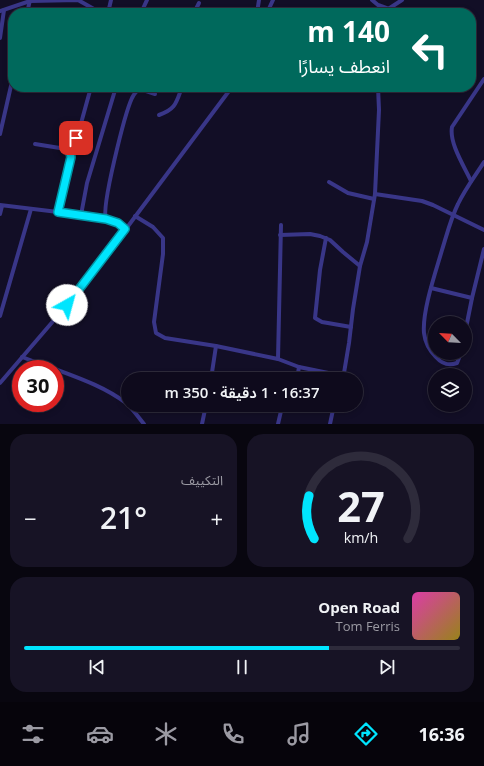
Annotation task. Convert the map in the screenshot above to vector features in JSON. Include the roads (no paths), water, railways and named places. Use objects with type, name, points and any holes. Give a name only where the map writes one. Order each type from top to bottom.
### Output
[{"type":"street","points":[[0,38],[2,10],[30,0],[78,0],[93,8]]},
{"type":"street","points":[[372,0],[378,5],[389,8],[402,0]]},
{"type":"street","points":[[196,8],[198,3]]},
{"type":"street","points":[[476,91],[484,79]]},
{"type":"street","points":[[0,134],[10,92]]},
{"type":"street","points":[[58,212],[71,157],[69,151],[80,127],[90,92]]},
{"type":"street","points":[[81,215],[89,176],[114,92]]},
{"type":"street","points":[[106,219],[105,209],[123,123],[132,97],[135,92]]},
{"type":"street","points":[[149,92],[155,94]]},
{"type":"street","points":[[159,115],[169,112],[173,108],[180,92]]},
{"type":"street","points":[[0,383],[67,305],[227,92]]},
{"type":"street","points":[[344,372],[360,266],[375,194],[379,110],[378,92]]},
{"type":"street","points":[[471,180],[454,144],[451,133],[452,127],[475,92]]},
{"type":"street","points":[[35,144],[69,151]]},
{"type":"street","points":[[428,347],[424,332],[431,288],[460,200],[471,180],[484,162]]},
{"type":"street","points":[[329,182],[348,193],[374,199]]},
{"type":"street","points":[[375,194],[422,201],[484,230]]},
{"type":"street","points":[[0,214],[1,206],[58,212],[106,219],[118,223],[125,229]]},
{"type":"street","points":[[0,316],[31,209]]},
{"type":"street","points":[[135,216],[154,227],[163,238],[163,254],[154,322],[156,333],[165,338],[216,346],[278,359],[299,367],[319,372]]},
{"type":"street","points":[[278,359],[281,225]]},
{"type":"street","points":[[280,235],[310,234],[326,238],[360,266]]},
{"type":"street","points":[[326,238],[319,276],[315,318],[322,322],[351,327]]},
{"type":"street","points":[[468,316],[484,249]]},
{"type":"street","points":[[431,288],[472,298]]},
{"type":"street","points":[[212,372],[216,346]]},
{"type":"street","points":[[22,357],[30,360]]},
{"type":"street","points":[[440,360],[447,365],[457,363],[458,360]]},
{"type":"street","points":[[298,372],[299,367]]},
{"type":"street","points":[[64,372],[94,384],[117,397],[134,411],[144,424]]},
{"type":"street","points":[[202,424],[205,412]]},
{"type":"street","points":[[278,424],[281,412]]},
{"type":"street","points":[[330,424],[333,412]]}]
